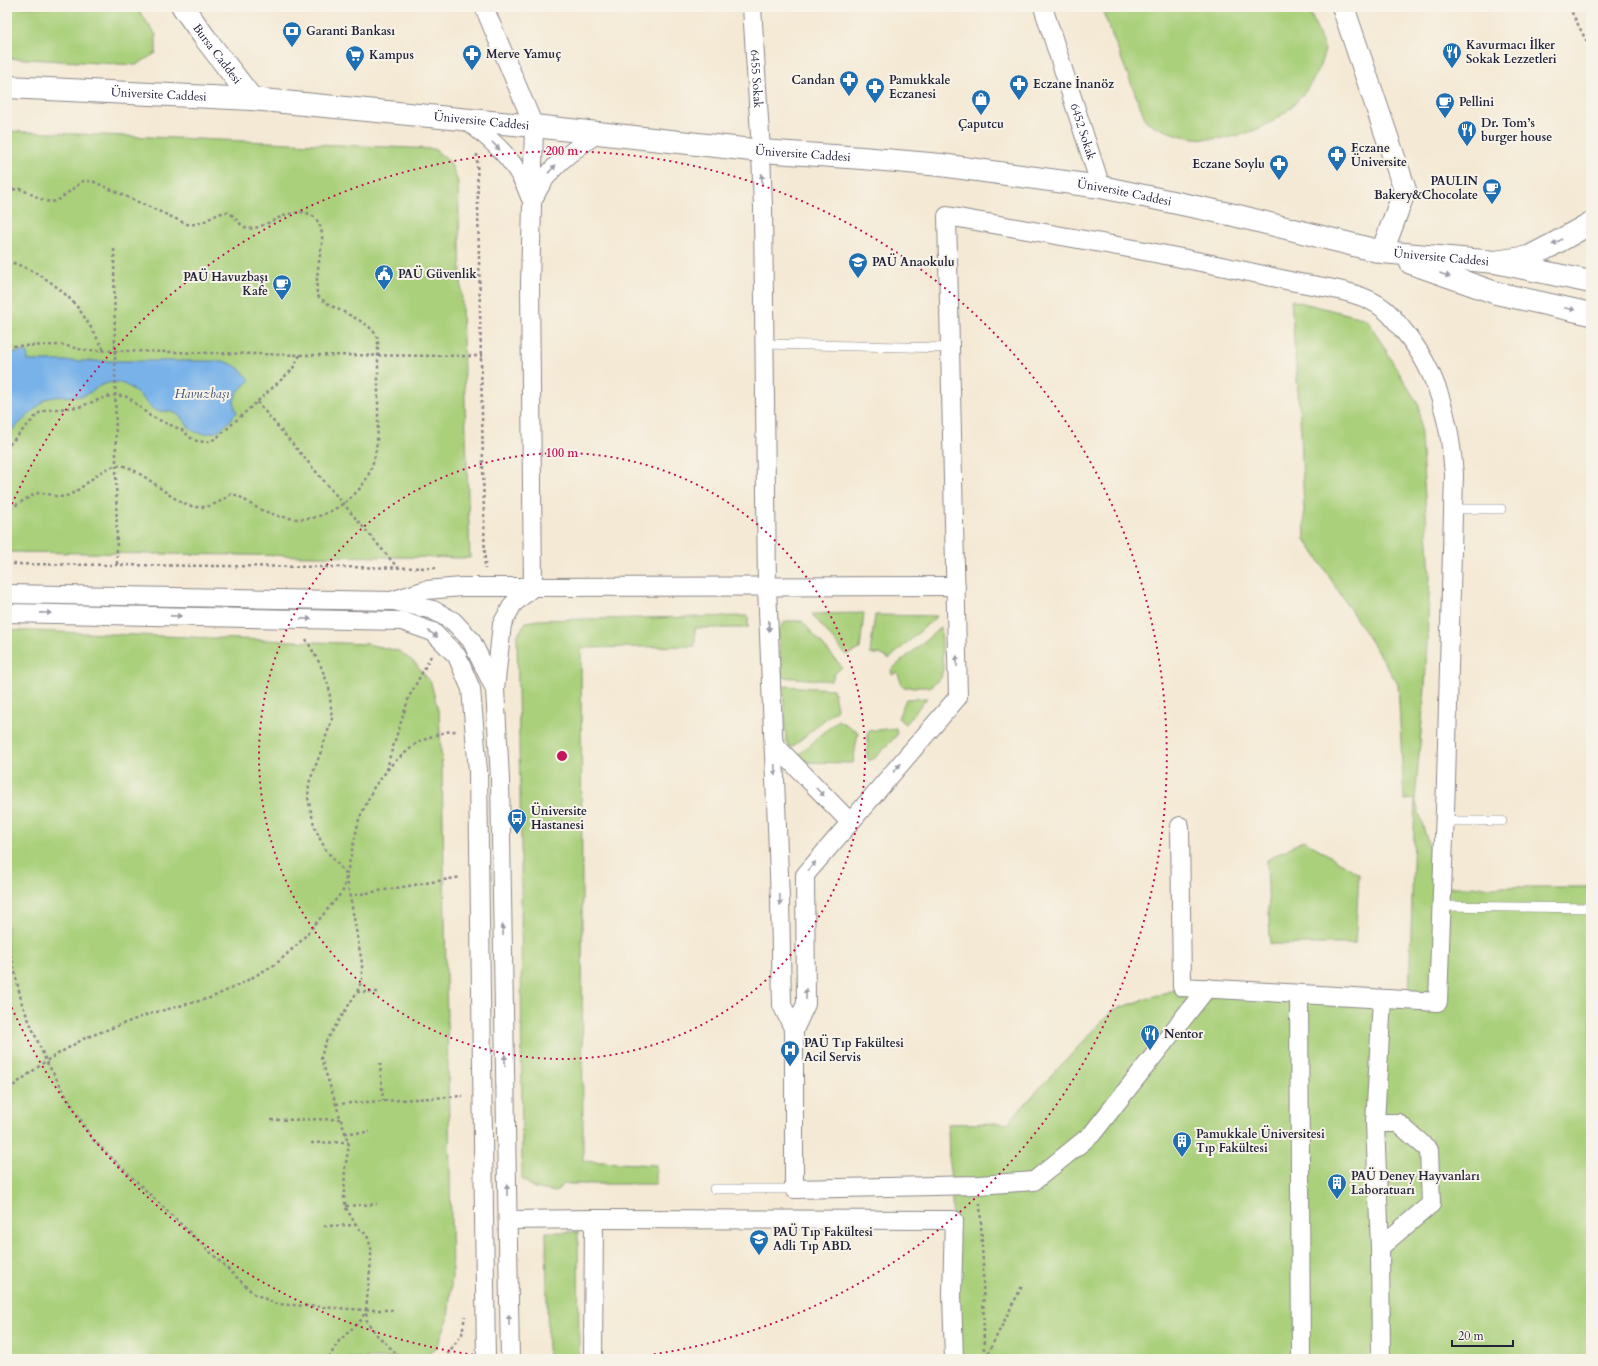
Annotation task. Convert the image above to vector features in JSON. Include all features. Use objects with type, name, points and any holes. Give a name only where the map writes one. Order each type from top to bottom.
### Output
[{"type":"main road","name":"Bursa Caddesi","points":[[183,7],[204,38],[252,100]]},
{"type":"main road","points":[[1343,7],[1405,190],[1382,252],[1496,293],[1591,314]]},
{"type":"main road","name":"Üniversite Caddesi","points":[[7,87],[252,100],[534,126],[761,151],[941,165],[1101,187],[1234,215],[1382,252],[1495,262],[1591,282]]},
{"type":"main road","points":[[1495,262],[1529,256],[1591,223]]},
{"type":"street","points":[[484,7],[534,126],[530,284],[533,586],[513,604],[502,624],[495,689],[500,786],[510,1359]]},
{"type":"street","name":"6455 Sokak","points":[[752,7],[763,208],[767,587],[780,899],[782,1005],[794,1030]]},
{"type":"street","name":"6452 Sokak","points":[[1043,7],[1101,187]]},
{"type":"street","points":[[467,121],[490,140],[516,168],[532,202]]},
{"type":"street","points":[[532,202],[540,185],[552,168],[596,134]]},
{"type":"street","points":[[1180,826],[1182,987],[1207,988],[1438,1002],[1454,474],[1446,414],[1437,386],[1424,358],[1413,342],[1384,309],[1362,296],[1215,264],[947,216],[958,697],[805,875],[806,1004],[794,1030],[794,1189],[979,1185],[1034,1181],[1092,1134],[1207,988]]},
{"type":"street","points":[[393,601],[426,590],[462,587],[956,586]]},
{"type":"street","points":[[7,594],[394,601],[433,610],[453,621],[471,640],[495,689]]},
{"type":"street","points":[[7,612],[402,621],[433,632],[457,656],[471,689],[478,771],[486,1359]]},
{"type":"street","points":[[774,744],[850,822]]},
{"type":"street","points":[[1299,994],[1302,1359]]},
{"type":"street","points":[[1381,1359],[1380,1247],[1375,1123],[1382,999]]},
{"type":"street","points":[[1375,1123],[1398,1123],[1429,1150],[1431,1204],[1380,1247]]},
{"type":"street","points":[[593,1359],[594,1219]]},
{"type":"street","points":[[508,1220],[954,1220],[952,1295],[954,1359]]},
{"type":"lane","points":[[764,344],[950,348]]},
{"type":"lane","points":[[1453,509],[1501,509]]},
{"type":"lane","points":[[1444,821],[1502,821]]},
{"type":"lane","points":[[1441,906],[1591,908]]},
{"type":"lane","points":[[714,1189],[794,1189]]},
{"type":"path","points":[[1569,7],[1591,50]]},
{"type":"path","points":[[477,152],[485,569],[477,569]]},
{"type":"path","points":[[7,190],[21,189],[50,202],[57,201],[83,181],[92,181],[187,224],[195,225],[203,223],[223,212],[228,212],[246,228],[253,229],[286,215],[300,212],[309,213],[317,220],[321,228],[323,238],[316,283],[317,295],[323,302],[368,325],[375,332],[378,339],[378,441],[372,469],[365,482],[355,494],[343,504],[329,512],[318,516],[299,519],[281,517],[267,513],[250,504],[239,495],[231,494],[211,506],[199,508],[184,504],[135,470],[123,466],[101,473],[65,497],[56,497],[47,493],[38,493],[18,506],[7,510]]},
{"type":"path","points":[[114,249],[117,565]]},
{"type":"path","points":[[7,261],[29,269],[49,281],[65,295],[78,308],[104,351]]},
{"type":"path","points":[[7,346],[63,346],[83,350],[104,351],[300,355],[482,356]]},
{"type":"path","points":[[7,447],[39,413],[48,410],[79,407],[116,395],[128,397],[150,416],[184,431],[189,437],[200,442],[211,441],[219,436],[292,370],[300,355]]},
{"type":"path","points":[[257,402],[397,568]]},
{"type":"path","points":[[7,564],[437,568]]},
{"type":"path","points":[[304,635],[325,673],[329,687],[332,719],[309,783],[308,798],[314,825],[319,836],[326,850],[346,874],[362,963],[362,980],[357,992],[328,1037],[321,1058],[348,1142],[344,1197],[346,1206],[356,1225],[367,1235],[370,1248],[371,1260],[366,1310],[367,1322],[402,1359]]},
{"type":"path","points":[[426,651],[432,655],[436,661]]},
{"type":"path","points":[[387,771],[410,697],[432,655]]},
{"type":"path","points":[[7,1096],[13,1086],[46,1061],[85,1038],[149,1014],[210,998],[239,985],[276,964],[301,941],[343,891],[359,819],[374,787],[404,753],[417,743],[445,732],[458,730],[458,738]]},
{"type":"path","points":[[461,869],[461,885]]},
{"type":"path","points":[[349,896],[461,877]]},
{"type":"path","points":[[7,937],[22,1004],[46,1061],[92,1139],[253,1293],[276,1304],[366,1310],[393,1310]]},
{"type":"path","points":[[357,992],[378,992]]},
{"type":"path","points":[[380,1063],[383,1101]]},
{"type":"path","points":[[464,1088],[464,1104]]},
{"type":"path","points":[[336,1104],[464,1096]]},
{"type":"path","points":[[271,1120],[340,1118]]},
{"type":"path","points":[[345,1133],[370,1132]]},
{"type":"path","points":[[311,1143],[348,1142]]},
{"type":"path","points":[[979,1185],[983,1265],[984,1359]]},
{"type":"path","points":[[346,1206],[377,1204]]},
{"type":"path","points":[[324,1226],[356,1225]]},
{"type":"path","points":[[984,1359],[1024,1284]]},
{"type":"path","points":[[328,1359],[339,1341],[361,1320],[366,1310]]},
{"type":"path","points":[[444,1359],[462,1334],[465,1313]]},
{"type":"green space","points":[[7,7],[136,7],[156,35],[156,53],[136,65],[7,58]]},
{"type":"green space","points":[[1101,7],[1308,7],[1325,50],[1314,77],[1298,100],[1278,118],[1254,130],[1228,138],[1200,139],[1173,133],[1146,121]]},
{"type":"green space","points":[[7,131],[434,149],[450,162],[458,182],[470,558],[7,552]]},
{"type":"green space","points":[[1291,300],[1367,319],[1419,406],[1430,575],[1425,687],[1415,799],[1404,800],[1398,684],[1305,539],[1301,431]]},
{"type":"green space","points":[[864,613],[860,649],[846,655],[812,614]]},
{"type":"green space","points":[[875,615],[937,616],[889,659],[880,654],[870,654]]},
{"type":"green space","points":[[748,616],[748,628],[695,628],[695,646],[581,648],[583,1161],[656,1165],[656,1184],[564,1184],[555,1192],[534,1188],[522,1179],[521,846],[517,636],[526,622],[538,620]]},
{"type":"green space","points":[[786,621],[802,621],[842,667],[835,673],[831,681],[782,677],[778,630]]},
{"type":"green space","points":[[941,627],[943,669],[941,678],[929,687],[903,687],[897,672],[892,675],[891,670]]},
{"type":"green space","points":[[7,630],[367,644],[399,651],[415,663],[431,683],[439,714],[442,770],[452,1275],[448,1319],[437,1347],[422,1358],[7,1359]]},
{"type":"green space","points":[[783,686],[833,689],[837,709],[791,748],[786,741]]},
{"type":"green space","points":[[927,698],[905,724],[898,718],[906,699]]},
{"type":"green space","points":[[838,720],[858,732],[853,763],[805,762],[795,758]]},
{"type":"green space","points":[[896,728],[897,735],[875,758],[869,761],[867,757],[868,731]]},
{"type":"green space","points":[[1415,799],[1441,887],[1591,887],[1591,1359],[953,1359],[952,1185],[949,1164],[948,1124],[1007,1123],[1113,1010],[1182,987],[1409,1000]]},
{"type":"green space","points":[[1304,840],[1359,874],[1355,944],[1270,944],[1267,860]]},
{"type":"green space","points":[[546,1232],[578,1232],[579,1359],[548,1359]]},
{"type":"water","name":"Havuzbaşı","points":[[27,352],[28,361],[222,361],[238,368],[250,380],[239,390],[235,398],[234,402],[237,412],[229,422],[219,430],[213,432],[195,432],[177,414],[170,411],[154,410],[131,388],[118,383],[110,383],[99,386],[83,396],[46,399],[7,435],[7,353]]},
{"type":"place","name":"Garanti Bankası","points":[[292,48]]},
{"type":"place","name":"Kavurmacı İlker Sokak Lezzetleri","points":[[1452,69]]},
{"type":"place","name":"Merve Yamuç","points":[[472,71]]},
{"type":"place","name":"Kampus","points":[[355,72]]},
{"type":"place","name":"Candan","points":[[849,97]]},
{"type":"place","name":"Eczane İnanöz","points":[[1019,101]]},
{"type":"place","name":"Pamukkale Eczanesi","points":[[875,104]]},
{"type":"place","name":"Çaputcu","points":[[981,116]]},
{"type":"place","name":"Pellini","points":[[1445,119]]},
{"type":"place","name":"Dr. Tom’s burger house","points":[[1467,147]]},
{"type":"place","name":"Eczane Üniversite","points":[[1337,172]]},
{"type":"place","name":"Eczane Soylu","points":[[1279,181]]},
{"type":"place","name":"PAULIN Bakery&Chocolate","points":[[1492,205]]},
{"type":"place","name":"PAÜ Anaokulu","points":[[858,279]]},
{"type":"place","name":"PAÜ Güvenlik","points":[[384,291]]},
{"type":"place","name":"PAÜ Havuzbaşı Kafe","points":[[282,301]]},
{"type":"place","name":"Üniversite Hastanesi","points":[[517,835]]},
{"type":"place","name":"Nentor","points":[[1150,1051]]},
{"type":"place","name":"PAÜ Tıp Fakültesi Acil Servis","points":[[790,1067]]},
{"type":"place","name":"Pamukkale Üniversitesi Tıp Fakültesi","points":[[1182,1158]]},
{"type":"place","name":"PAÜ Deney Hayvanları Laboratuarı","points":[[1337,1200]]},
{"type":"place","name":"PAÜ Tıp Fakültesi Adli Tıp ABD.","points":[[759,1256]]}]
